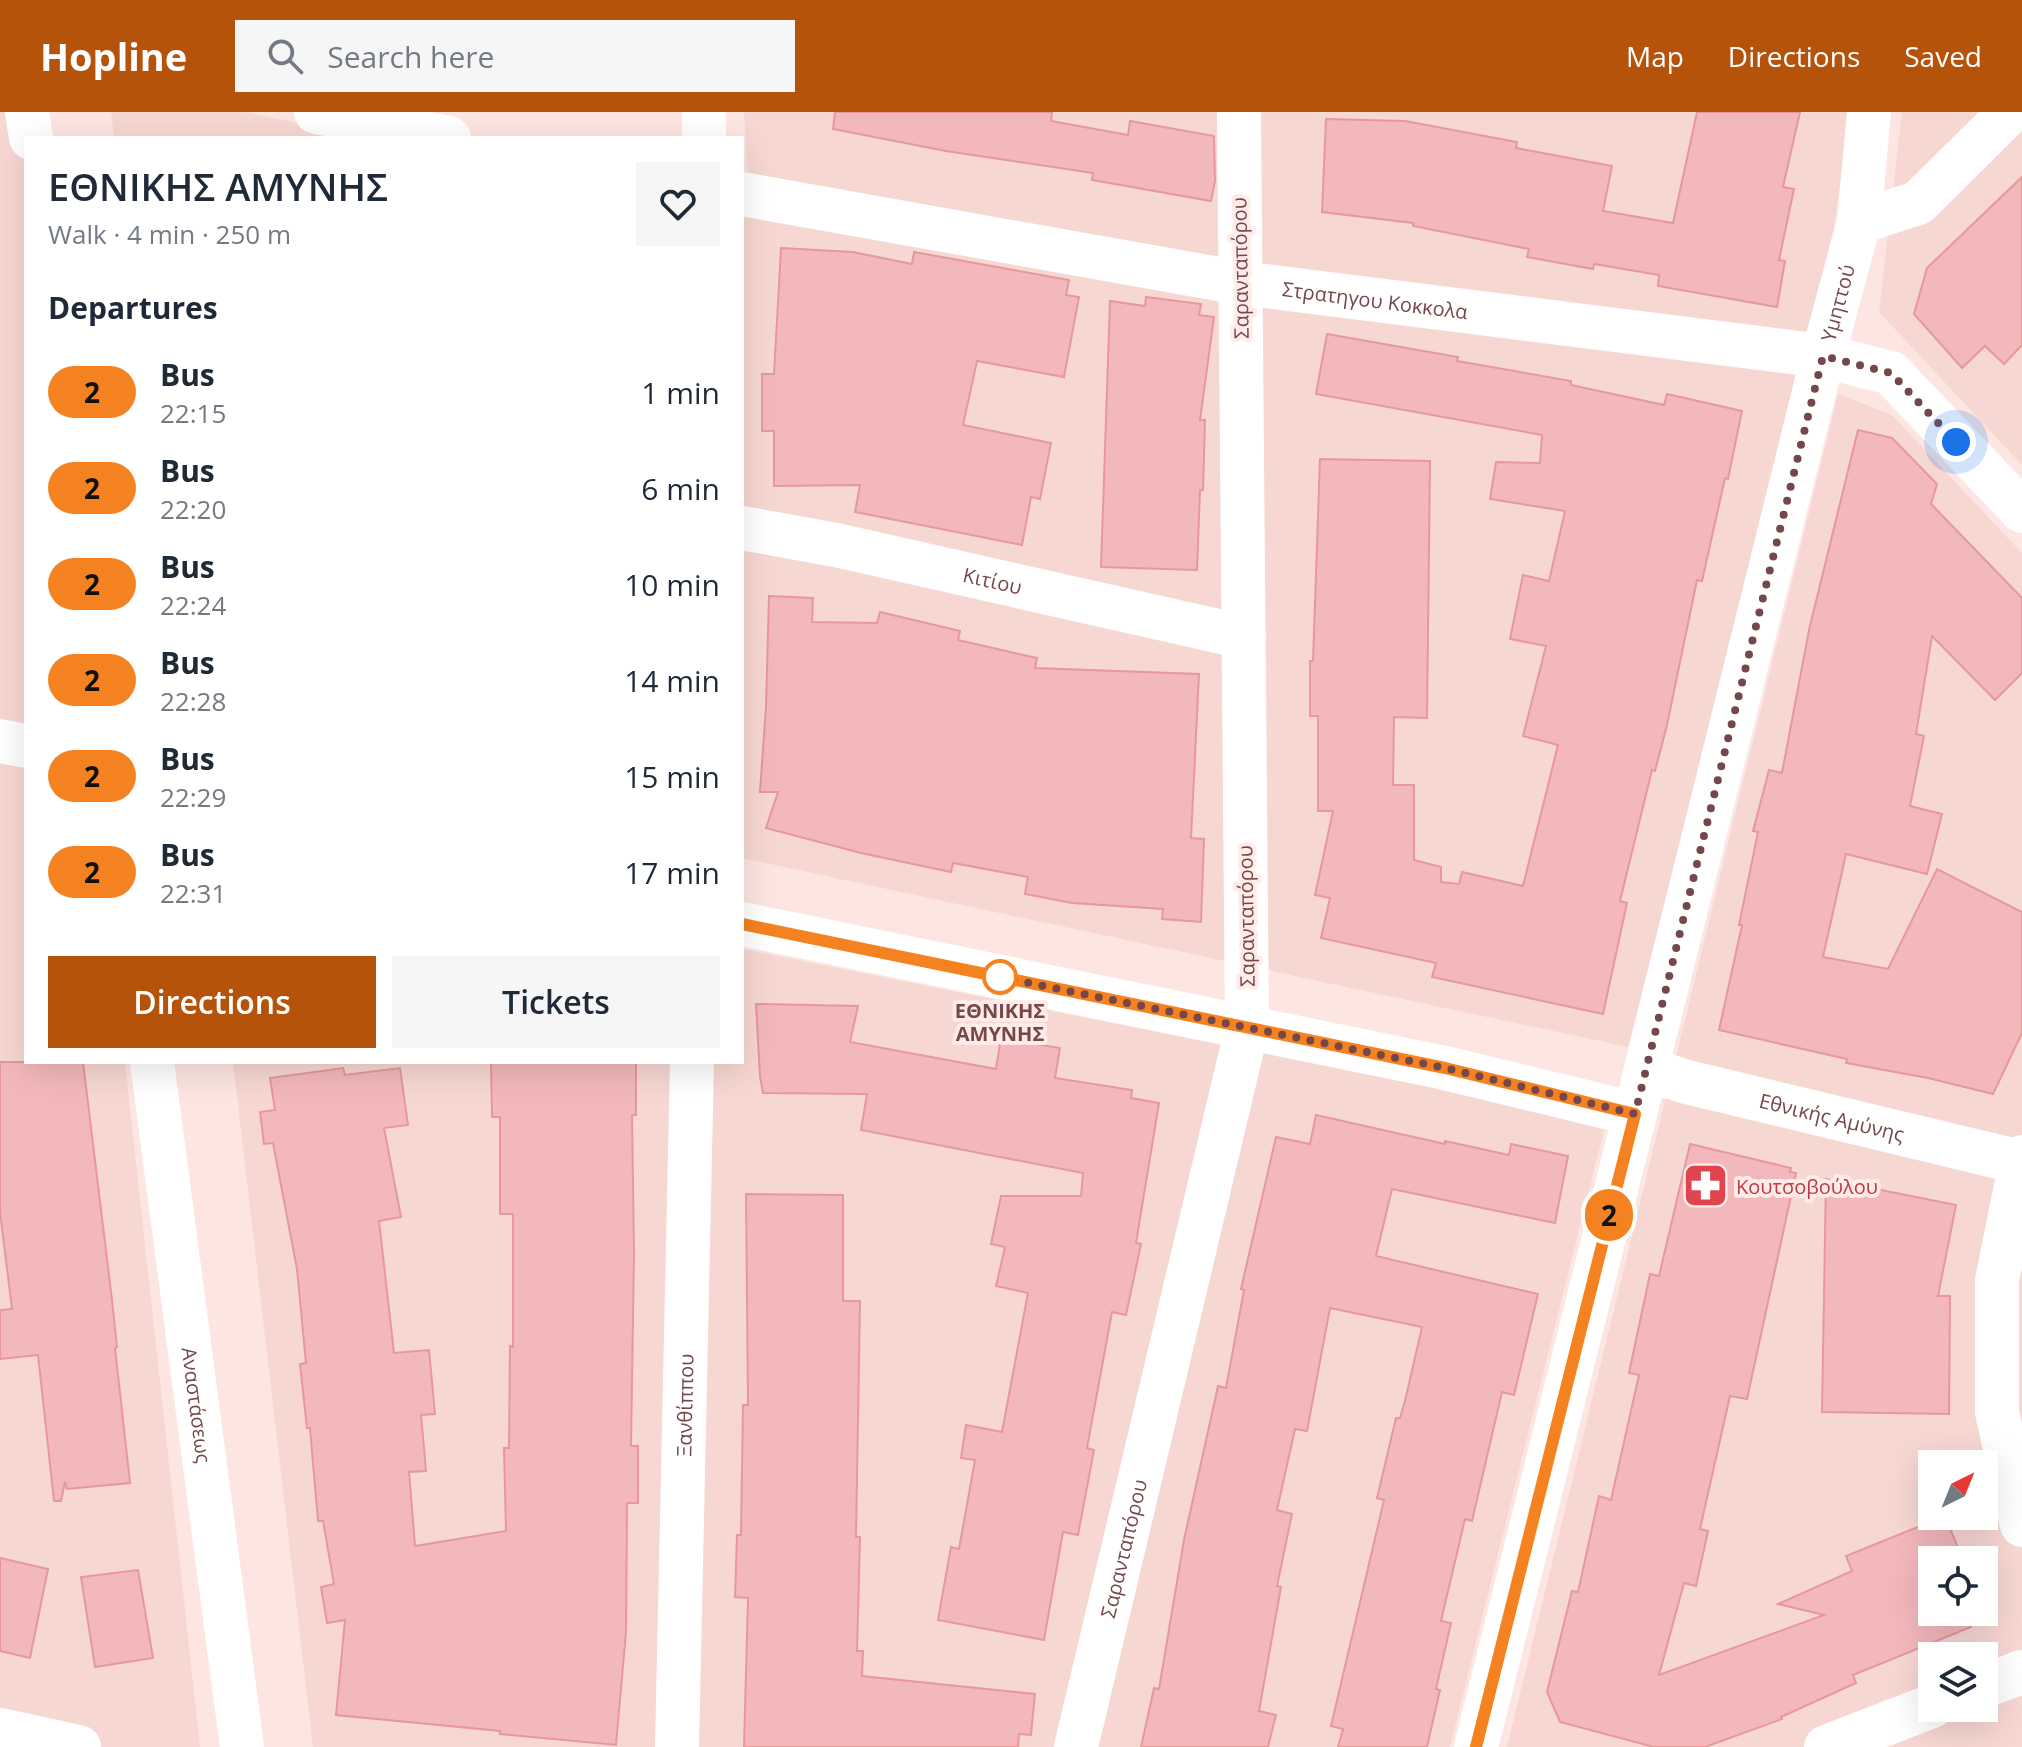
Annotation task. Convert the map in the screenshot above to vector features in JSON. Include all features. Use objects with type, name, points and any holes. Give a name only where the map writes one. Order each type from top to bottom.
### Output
[{"type":"street","points":[[27,112],[31,136]]},
{"type":"street","points":[[316,112],[439,136]]},
{"type":"street","points":[[704,112],[704,136]]},
{"type":"street","name":"Σαρανταπόρου","points":[[1076,1747],[1247,1028],[1239,112]]},
{"type":"street","name":"Υμηττού","points":[[1476,1747],[1859,222],[1869,112]]},
{"type":"street","points":[[1859,222],[1918,203],[2010,112]]},
{"type":"street","name":"Στρατηγου Κοκκολα","points":[[744,194],[1241,283],[1823,356],[1891,373],[2022,511]]},
{"type":"street","name":"Κιτίου","points":[[744,528],[836,545],[1244,637]]},
{"type":"street","points":[[0,741],[24,746]]},
{"type":"street","points":[[744,924],[1445,1068],[1635,1114]]},
{"type":"street","name":"Αναστάσεως","points":[[152,1064],[242,1747]]},
{"type":"street","name":"Ξανθίππου","points":[[677,1747],[692,1064]]},
{"type":"street","name":"Εθνικής Αμύνης","points":[[1646,1069],[1687,1082],[2021,1159]]},
{"type":"street","points":[[2021,1159],[1997,1280],[1997,1412],[2022,1525]]},
{"type":"street","points":[[1998,1681],[2022,1672]]},
{"type":"street","points":[[1826,1747],[1918,1711]]},
{"type":"street","points":[[0,1730],[79,1747]]},
{"type":"shaded area","points":[[0,112],[21,112],[24,137],[24,1064],[125,1064],[200,1747],[0,1747]]},
{"type":"shaded area","points":[[111,112],[244,112],[362,136],[114,136]]},
{"type":"shaded area","points":[[744,112],[1850,112],[1834,228],[1628,1047],[744,858],[744,214],[750,215]]},
{"type":"shaded area","points":[[1902,112],[2022,112],[2022,465],[1879,312]]},
{"type":"shaded area","points":[[1838,394],[1892,415],[2022,553],[2022,1747],[1507,1747]]},
{"type":"shaded area","points":[[744,949],[1606,1122],[1450,1747],[313,1747],[233,1064],[744,1064]]},
{"type":"building","points":[[835,112],[1052,112],[1051,121],[1128,135],[1130,121],[1214,136],[1215,181],[1211,201],[1092,180],[1093,173],[946,151],[833,129]]},
{"type":"building","points":[[1697,112],[1800,112],[1783,187],[1794,189],[1779,260],[1785,261],[1777,307],[1658,286],[1659,275],[1594,264],[1593,269],[1527,257],[1529,249],[1413,226],[1413,223],[1322,212],[1326,119],[1405,121],[1517,142],[1516,148],[1612,166],[1603,211],[1673,223]]},
{"type":"building","points":[[2022,177],[2022,345],[2004,364],[1985,346],[1962,368],[1914,314],[1927,268]]},
{"type":"building","points":[[781,248],[853,252],[912,264],[914,252],[1069,280],[1066,295],[1079,297],[1064,377],[977,361],[963,425],[1051,443],[1040,499],[1031,497],[1022,545],[855,512],[860,485],[774,486],[774,431],[762,431],[762,374],[774,374]]},
{"type":"building","points":[[1146,297],[1201,304],[1199,315],[1214,317],[1200,420],[1205,420],[1197,570],[1101,567],[1110,301],[1145,306]]},
{"type":"building","points":[[1327,334],[1458,357],[1457,361],[1571,381],[1571,385],[1664,405],[1667,394],[1742,411],[1702,581],[1697,580],[1667,725],[1655,771],[1652,770],[1620,901],[1627,903],[1603,1014],[1432,977],[1436,963],[1321,938],[1330,898],[1315,895],[1333,811],[1318,811],[1318,716],[1310,716],[1320,459],[1430,461],[1427,718],[1394,717],[1393,785],[1414,785],[1414,860],[1441,867],[1441,882],[1459,884],[1462,872],[1523,886],[1558,745],[1523,736],[1546,646],[1510,639],[1523,575],[1549,581],[1565,511],[1490,499],[1496,462],[1540,463],[1542,435],[1316,394]]},
{"type":"building","points":[[1858,430],[1892,438],[1937,484],[1931,504],[2022,598],[2022,673],[1995,700],[1932,636],[1916,734],[1924,736],[1910,806],[1942,814],[1927,874],[1846,854],[1823,957],[1888,969],[1937,869],[2022,912],[2022,1033],[1993,1094],[1846,1063],[1847,1059],[1719,1030],[1758,832],[1753,831],[1769,770],[1782,773],[1809,630]]},
{"type":"building","points":[[769,596],[813,598],[812,622],[877,623],[880,612],[960,631],[958,640],[1037,658],[1035,668],[1199,674],[1191,838],[1204,839],[1201,922],[1162,919],[1163,909],[1072,903],[1025,894],[1028,877],[953,863],[951,872],[766,828],[778,792],[760,792]]},
{"type":"building","points":[[756,1004],[858,1006],[850,1042],[996,1069],[1001,1038],[1060,1048],[1055,1078],[1132,1090],[1131,1098],[1159,1103],[1136,1243],[1141,1244],[1126,1315],[1112,1312],[1087,1448],[1094,1450],[1078,1535],[1063,1532],[1044,1640],[938,1620],[951,1547],[959,1549],[975,1460],[961,1458],[966,1425],[1002,1432],[1028,1293],[996,1286],[1005,1247],[991,1244],[1001,1196],[1081,1196],[1083,1173],[861,1130],[867,1094],[763,1093]]},
{"type":"building","points":[[0,1062],[83,1064],[112,1300],[130,1483],[67,1489],[65,1482],[61,1501],[54,1501],[38,1355],[0,1359],[0,1310],[12,1309],[0,1212]]},
{"type":"building","points":[[491,1064],[636,1064],[636,1115],[632,1115],[634,1253],[631,1446],[638,1446],[638,1503],[627,1503],[626,1632],[616,1745],[336,1715],[345,1620],[327,1623],[321,1587],[334,1584],[323,1521],[318,1521],[310,1428],[307,1428],[300,1364],[306,1363],[297,1269],[273,1143],[264,1144],[260,1112],[275,1110],[270,1078],[343,1068],[345,1075],[400,1068],[408,1125],[384,1128],[401,1217],[379,1221],[394,1353],[429,1350],[435,1414],[421,1415],[426,1471],[409,1472],[415,1546],[506,1531],[504,1448],[509,1448],[510,1346],[513,1347],[513,1214],[500,1214],[500,1117],[492,1117]]},
{"type":"building","points":[[1316,1115],[1509,1155],[1511,1144],[1568,1156],[1555,1223],[1392,1189],[1376,1256],[1538,1294],[1514,1395],[1502,1392],[1472,1521],[1465,1519],[1441,1621],[1451,1623],[1427,1747],[1338,1747],[1343,1729],[1331,1726],[1384,1500],[1377,1498],[1422,1327],[1330,1308],[1307,1431],[1295,1429],[1277,1510],[1292,1514],[1277,1586],[1281,1587],[1259,1711],[1276,1715],[1268,1747],[1141,1747],[1154,1688],[1159,1689],[1184,1540],[1218,1386],[1226,1388],[1244,1290],[1241,1289],[1276,1137],[1310,1144]]},
{"type":"building","points":[[1690,1144],[1791,1168],[1790,1172],[1796,1173],[1747,1399],[1730,1396],[1700,1529],[1708,1531],[1696,1586],[1684,1583],[1659,1675],[1824,1615],[1778,1604],[1852,1571],[1846,1556],[1918,1527],[1918,1530],[1951,1530],[1957,1546],[1918,1546],[1918,1626],[1971,1627],[1934,1642],[1918,1642],[1918,1649],[1853,1675],[1856,1683],[1782,1719],[1705,1747],[1654,1747],[1560,1722],[1547,1692],[1572,1591],[1578,1592],[1599,1496],[1611,1500],[1639,1375],[1629,1373],[1650,1274],[1659,1276]]},
{"type":"building","points":[[1826,1179],[1956,1205],[1938,1296],[1950,1296],[1949,1414],[1822,1412]]},
{"type":"building","points":[[746,1194],[843,1195],[843,1301],[860,1301],[856,1537],[860,1537],[857,1651],[863,1651],[862,1676],[1035,1694],[1031,1735],[1019,1734],[1018,1747],[744,1747],[748,1598],[735,1597],[737,1535],[741,1535],[743,1405],[748,1405]]},
{"type":"building","points":[[0,1558],[48,1569],[30,1658],[0,1651]]},
{"type":"building","points":[[138,1570],[153,1658],[95,1667],[81,1577]]},
{"type":"bus line","name":"2","points":[[744,924],[1445,1068],[1635,1114],[1476,1747]]},
{"type":"place","name":"ΕΘΝΙΚΗΣ ΑΜΥΝΗΣ","points":[[1000,977]]},
{"type":"place","name":"Κουτσοβούλου","points":[[1705,1186]]},
{"type":"route","points":[[1000,977],[1445,1068],[1635,1114],[1823,356],[1891,373],[1956,442]]}]
